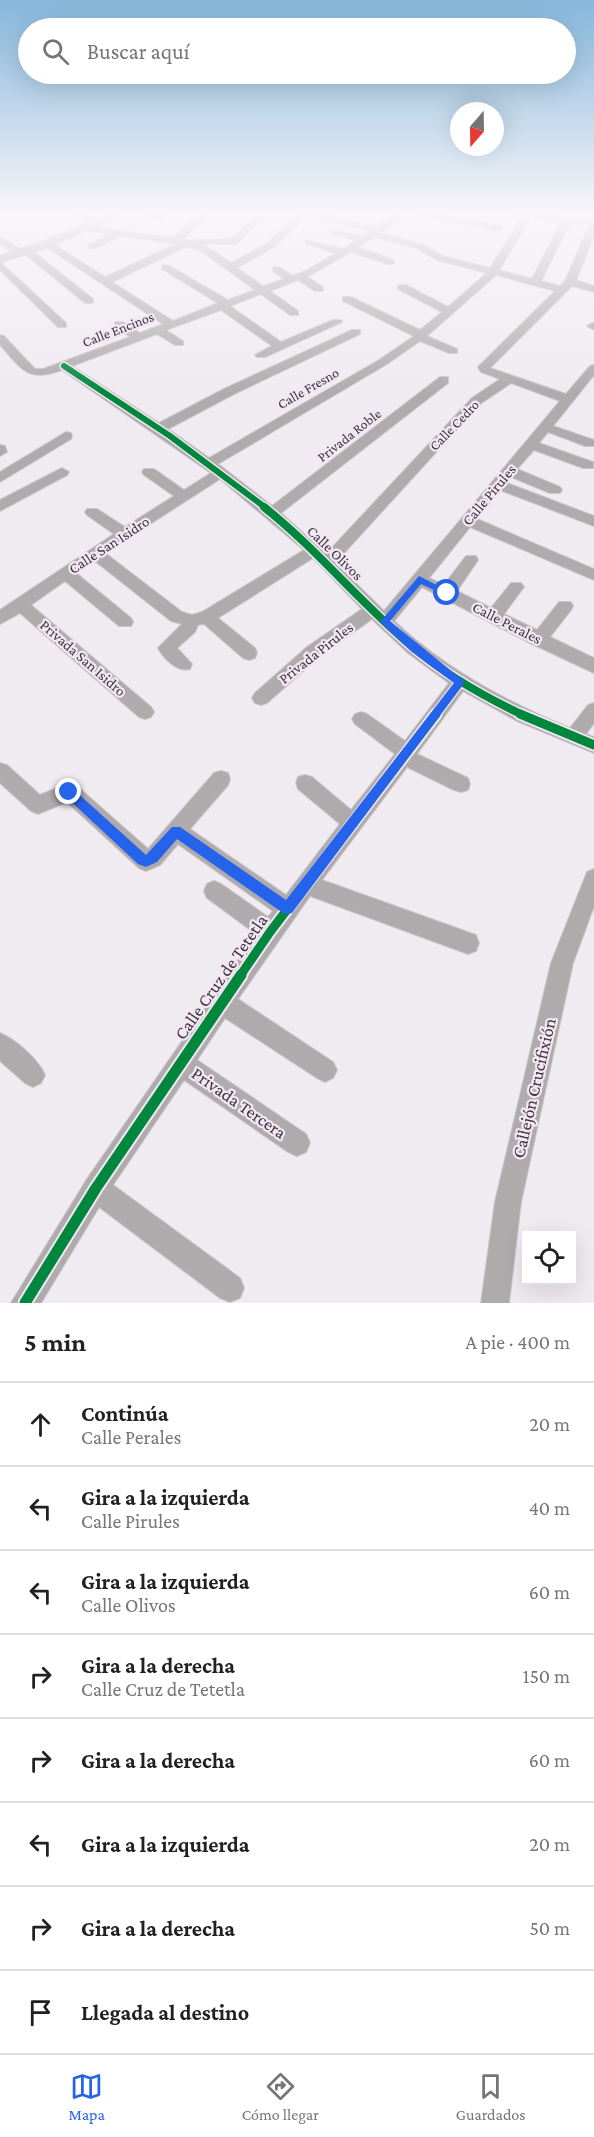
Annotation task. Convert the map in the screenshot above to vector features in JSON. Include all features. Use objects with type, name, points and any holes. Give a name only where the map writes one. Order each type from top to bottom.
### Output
[{"type":"street","points":[[7,272],[62,325]]},
{"type":"street","points":[[50,272],[89,301]]},
{"type":"street","points":[[91,272],[172,325]]},
{"type":"street","points":[[106,281],[125,272]]},
{"type":"street","points":[[173,272],[224,304],[279,346]]},
{"type":"street","points":[[238,272],[294,313]]},
{"type":"street","points":[[282,272],[319,289]]},
{"type":"street","name":"Calle Encinos","points":[[0,338],[32,372],[37,374],[310,272]]},
{"type":"street","points":[[489,272],[535,282],[594,289]]},
{"type":"street","points":[[535,282],[540,272]]},
{"type":"street","points":[[567,399],[485,370],[484,367],[567,286],[573,272]]},
{"type":"street","name":"Calle Fresno","points":[[213,469],[383,362],[420,336],[493,273]]},
{"type":"street","points":[[402,287],[448,311]]},
{"type":"street","points":[[347,299],[453,351]]},
{"type":"street","points":[[261,355],[337,322]]},
{"type":"street","points":[[119,324],[138,337]]},
{"type":"street","points":[[158,330],[179,343]]},
{"type":"street","points":[[160,428],[230,391],[356,332]]},
{"type":"street","points":[[297,339],[318,350]]},
{"type":"street","points":[[108,349],[122,358]]},
{"type":"street","name":"Calle Olivos","points":[[63,366],[160,428],[272,513],[315,550],[379,616],[416,649],[460,682],[594,745]]},
{"type":"street","name":"Calle Pirules","points":[[379,616],[419,579],[567,399],[591,376]]},
{"type":"street","name":"Calle Cedro","points":[[327,562],[476,401],[509,379]]},
{"type":"street","name":"Privada Roble","points":[[272,513],[444,380]]},
{"type":"street","points":[[544,427],[590,443]]},
{"type":"street","points":[[0,478],[66,436]]},
{"type":"street","points":[[531,444],[588,465]]},
{"type":"street","name":"Calle San Isidro","points":[[0,618],[184,496],[213,469]]},
{"type":"street","points":[[509,471],[555,490]]},
{"type":"street","points":[[0,506],[62,472]]},
{"type":"street","points":[[149,472],[184,496]]},
{"type":"street","points":[[498,485],[594,521]]},
{"type":"street","points":[[92,512],[125,534]]},
{"type":"street","points":[[467,520],[594,575]]},
{"type":"street","points":[[184,664],[166,648],[200,619],[315,550]]},
{"type":"street","points":[[95,553],[177,617],[200,619],[249,653]]},
{"type":"street","points":[[447,593],[471,560]]},
{"type":"street","points":[[66,573],[125,622]]},
{"type":"street","name":"Calle Perales","points":[[419,579],[594,666]]},
{"type":"street","points":[[493,616],[516,587]]},
{"type":"street","name":"Privada San Isidro","points":[[20,604],[146,712]]},
{"type":"street","points":[[538,640],[565,606]]},
{"type":"street","name":"Privada Pirules","points":[[261,698],[313,652],[379,616]]},
{"type":"street","name":"Calle Cruz de Tetetla","points":[[25,1303],[96,1188],[270,932],[460,682]]},
{"type":"street","points":[[573,737],[594,710]]},
{"type":"street","points":[[361,719],[406,755],[461,784]]},
{"type":"street","points":[[0,771],[38,805],[66,793],[72,794],[146,861],[153,858],[221,779]]},
{"type":"street","points":[[305,783],[353,823]]},
{"type":"street","points":[[176,831],[287,908]]},
{"type":"street","name":"Callejón Crucifixión","points":[[495,1303],[508,1202],[559,974],[594,879]]},
{"type":"street","points":[[305,884],[468,943]]},
{"type":"street","points":[[214,891],[270,932]]},
{"type":"street","points":[[222,1002],[326,1070]]},
{"type":"street","points":[[0,1045],[33,1075]]},
{"type":"street","name":"Privada Tercera","points":[[180,1063],[297,1143]]},
{"type":"street","points":[[96,1188],[230,1288]]},
{"type":"cycle path","points":[[64,366],[144,418],[272,513],[309,545],[396,632],[434,664],[500,704],[594,745]]},
{"type":"cycle path","points":[[25,1303],[96,1188],[270,932],[460,682]]},
{"type":"route","points":[[69,792],[142,860],[153,858],[176,831],[287,908],[408,753],[460,682],[384,622],[419,579],[447,593]]}]
